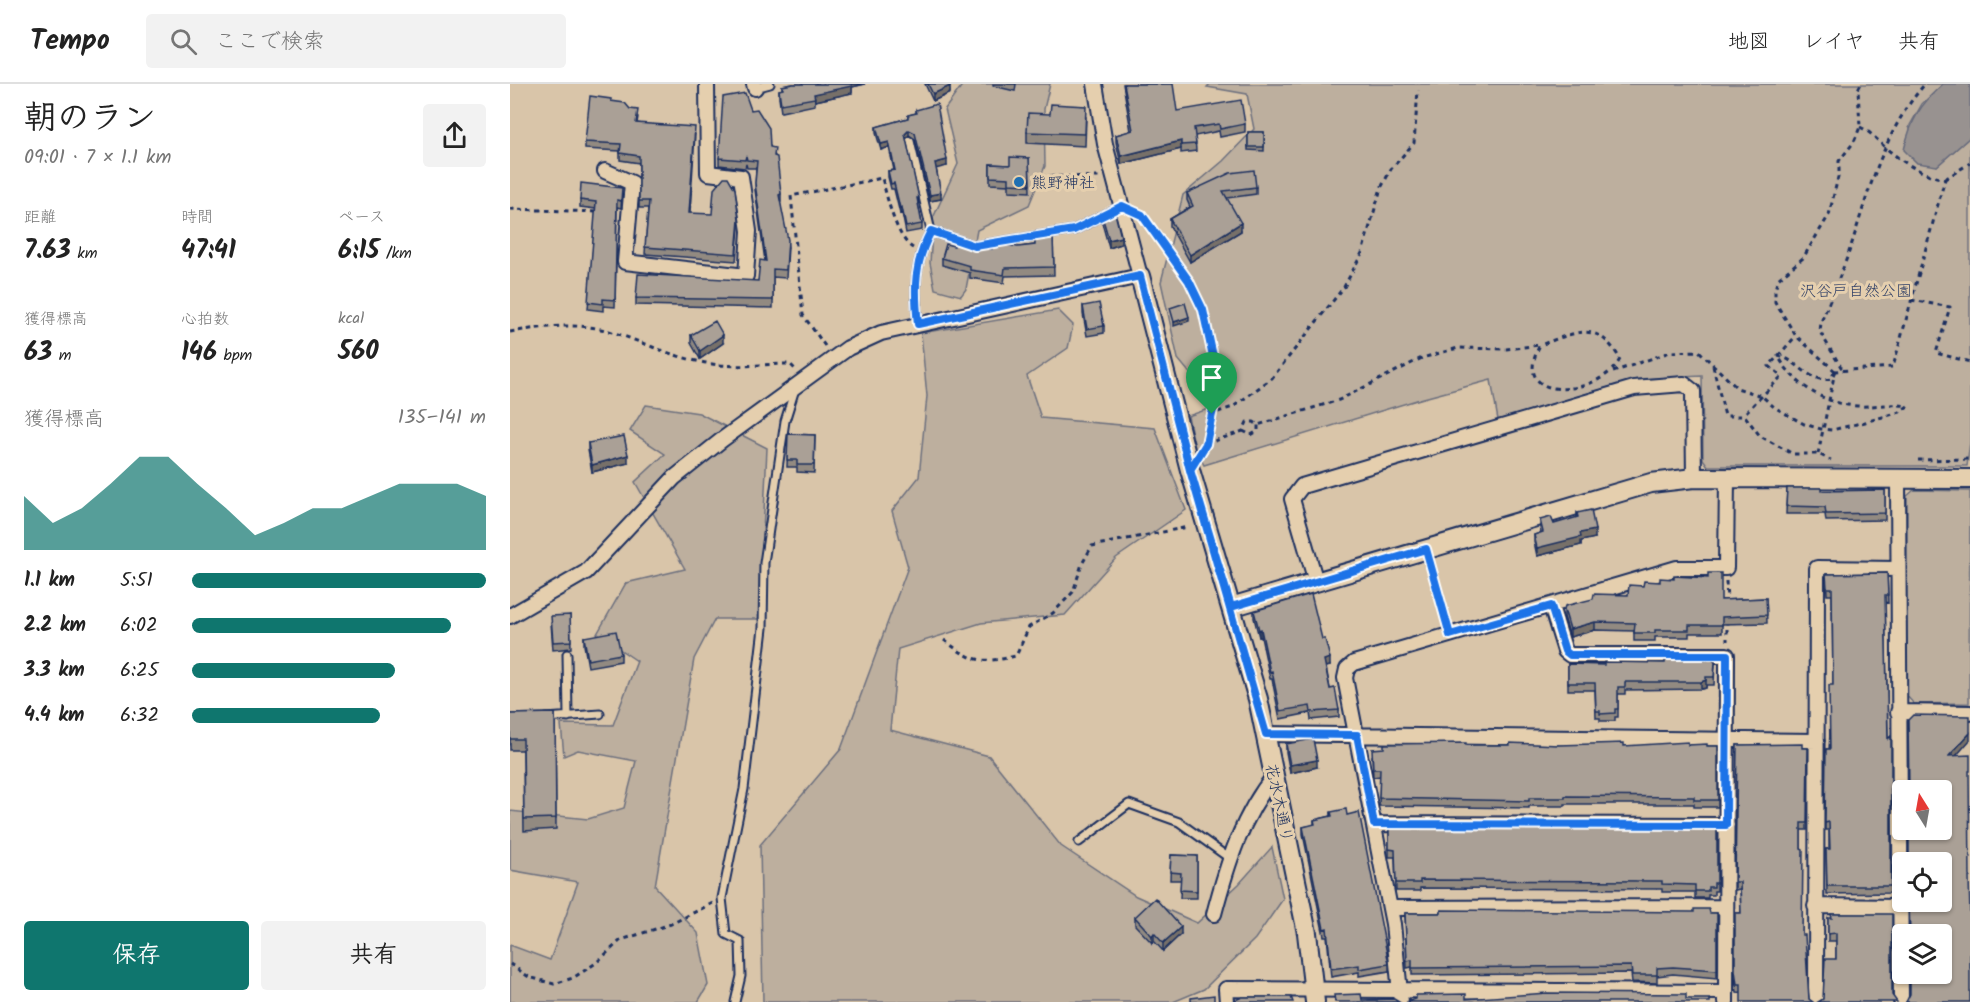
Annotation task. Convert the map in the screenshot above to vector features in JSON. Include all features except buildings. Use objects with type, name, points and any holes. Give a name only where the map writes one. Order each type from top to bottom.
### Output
[{"type":"street","points":[[605,171],[632,183],[625,262],[746,276],[749,231],[741,177],[708,172],[708,84]]},
{"type":"street","points":[[510,616],[586,572],[674,478],[723,439],[848,348],[881,333],[1140,276],[1105,144],[1095,84]]},
{"type":"street","name":"花水木通り","points":[[1140,276],[1190,470],[1266,734],[1307,933],[1315,996]]},
{"type":"street","points":[[1316,582],[1292,499],[1302,486],[1634,388],[1684,384],[1693,391],[1694,478]]},
{"type":"street","points":[[1231,607],[1630,487],[1694,478],[1970,479]]},
{"type":"street","points":[[1400,997],[1390,908],[1345,678],[1347,669],[1354,663],[1677,568],[1726,568],[1727,478]]},
{"type":"street","points":[[1898,479],[1900,852]]},
{"type":"street","points":[[1816,1002],[1817,568],[1898,569]]},
{"type":"street","points":[[1227,1002],[1226,989],[1315,996],[1726,997],[1727,655],[1570,655],[1565,651],[1551,606]]},
{"type":"street","points":[[1898,712],[1970,713]]},
{"type":"street","points":[[1266,734],[1816,741]]},
{"type":"street","points":[[1214,914],[1229,858],[1262,790],[1275,775]]},
{"type":"street","points":[[1374,824],[1726,825]]},
{"type":"street","points":[[1815,906],[1892,907]]},
{"type":"street","points":[[1390,908],[1726,907]]},
{"type":"street","points":[[1901,912],[1901,1002]]},
{"type":"lane","points":[[755,86],[770,84]]},
{"type":"lane","points":[[910,141],[931,231],[920,251],[914,290],[918,324]]},
{"type":"lane","points":[[931,231],[975,246],[1074,230],[1122,206]]},
{"type":"lane","points":[[735,1002],[741,976],[740,941],[726,934],[723,898],[744,789],[763,628],[764,564],[778,485],[781,443],[789,405],[801,383]]},
{"type":"lane","points":[[567,654],[568,717]]},
{"type":"lane","points":[[533,718],[600,714]]},
{"type":"lane","points":[[1079,842],[1130,804],[1179,822],[1229,858]]},
{"type":"path","points":[[1861,84],[1858,89],[1860,127],[1854,142],[1839,161],[1839,173],[1829,215],[1803,258],[1778,279],[1775,289],[1775,302],[1796,336],[1835,371],[1893,367],[1946,179],[1970,163]]},
{"type":"path","points":[[1778,356],[1787,357],[1810,376],[1822,381],[1831,380],[1835,371],[1840,367],[1820,332],[1821,322],[1852,242],[1867,192],[1886,148],[1906,105],[1925,84]]},
{"type":"path","points":[[1212,414],[1233,407],[1272,378],[1344,287],[1362,253],[1381,188],[1391,169],[1405,157],[1414,143],[1418,90]]},
{"type":"path","points":[[1860,127],[1867,130],[1905,164],[1946,179]]},
{"type":"path","points":[[1040,176],[1114,178]]},
{"type":"path","points":[[834,358],[803,315],[791,196],[882,178],[890,209],[904,238],[909,247],[920,251]]},
{"type":"path","points":[[1122,206],[1142,215],[1189,281],[1203,310],[1219,384],[1206,444],[1190,470]]},
{"type":"path","points":[[510,209],[630,214]]},
{"type":"path","points":[[1911,300],[1950,307],[1936,353],[1970,362]]},
{"type":"path","points":[[510,332],[562,326],[591,327],[614,332],[669,353],[713,364],[790,364],[801,383]]},
{"type":"path","points":[[1243,431],[1247,422],[1254,422],[1258,425],[1340,400],[1422,358],[1458,348],[1506,349],[1540,345],[1582,332],[1598,333],[1612,344],[1620,359],[1614,370],[1595,381],[1564,389],[1545,386],[1532,369],[1533,358],[1540,345]]},
{"type":"path","points":[[1746,412],[1782,376],[1769,366],[1796,336]]},
{"type":"path","points":[[1606,375],[1670,352],[1699,351],[1737,388],[1762,396],[1804,424],[1832,430],[1900,412],[1908,406],[1898,404],[1856,406],[1829,402],[1791,376],[1778,356]]},
{"type":"path","points":[[1713,364],[1725,416],[1745,416],[1760,436],[1793,454],[1818,454],[1833,461]]},
{"type":"path","points":[[1818,454],[1835,371]]},
{"type":"path","points":[[1206,444],[1243,431],[1251,435],[1258,430],[1258,425]]},
{"type":"path","points":[[1913,460],[1970,459]]},
{"type":"path","points":[[944,640],[966,657],[984,663],[1016,656],[1029,627],[1053,613],[1073,592],[1082,564],[1092,546],[1206,524]]},
{"type":"path","points":[[1426,549],[1450,635]]},
{"type":"path","points":[[1726,568],[1727,655]]},
{"type":"path","points":[[510,964],[530,977],[554,984],[573,978],[596,963],[621,940],[671,924],[723,898]]},
{"type":"green space","points":[[963,84],[1050,84],[1044,109],[1045,166],[1029,205],[977,230],[966,289],[961,296],[935,289],[930,263],[933,218],[958,164],[945,109]]},
{"type":"green space","name":"沢谷戸自然公園","points":[[1210,84],[1943,84],[1922,104],[1909,127],[1937,166],[1970,137],[1970,442],[1967,466],[1708,466],[1703,459],[1702,376],[1637,379],[1498,420],[1491,380],[1420,399],[1204,465],[1195,448],[1188,416],[1217,406],[1178,359],[1161,282],[1183,195],[1223,161],[1254,129],[1247,94],[1207,87]]},
{"type":"green space","points":[[1058,310],[1073,325],[1068,348],[1027,376],[1041,418],[1155,428],[1186,510],[1116,558],[1065,615],[981,623],[898,649],[890,730],[989,756],[1061,846],[1136,896],[1197,923],[1239,884],[1272,847],[1283,899],[1255,939],[1204,989],[1173,1002],[763,1002],[760,845],[841,749],[908,567],[892,511],[919,477],[927,396],[921,333]]},
{"type":"green space","points":[[646,405],[699,413],[767,448],[759,619],[715,619],[694,659],[655,886],[698,933],[708,985],[698,1002],[510,1002],[510,945],[550,960],[578,882],[510,870],[510,811],[588,819],[624,808],[636,761],[578,750],[564,756],[561,724],[613,725],[637,661],[597,634],[626,583],[685,569],[635,482],[665,454],[630,431]]},
{"type":"green space","points":[[1914,490],[1970,491],[1969,703],[1914,704],[1906,695],[1907,496]]},
{"type":"shaded area","points":[[1943,84],[1970,84],[1970,137],[1937,166],[1917,163],[1904,150],[1910,130],[1922,106]]},
{"type":"place","name":"熊野神社","points":[[1019,182]]},
{"type":"route","points":[[1212,414],[1211,429],[1206,444],[1190,470],[1231,607],[1426,549],[1450,635],[1551,606],[1565,651],[1570,655],[1727,655],[1726,825],[1374,824],[1357,735],[1266,734],[1258,699],[1190,470],[1140,276],[918,324],[914,290],[920,251],[931,231],[975,246],[1060,234],[1074,230],[1122,206],[1142,215],[1189,281],[1203,310],[1219,384],[1212,414]]}]
